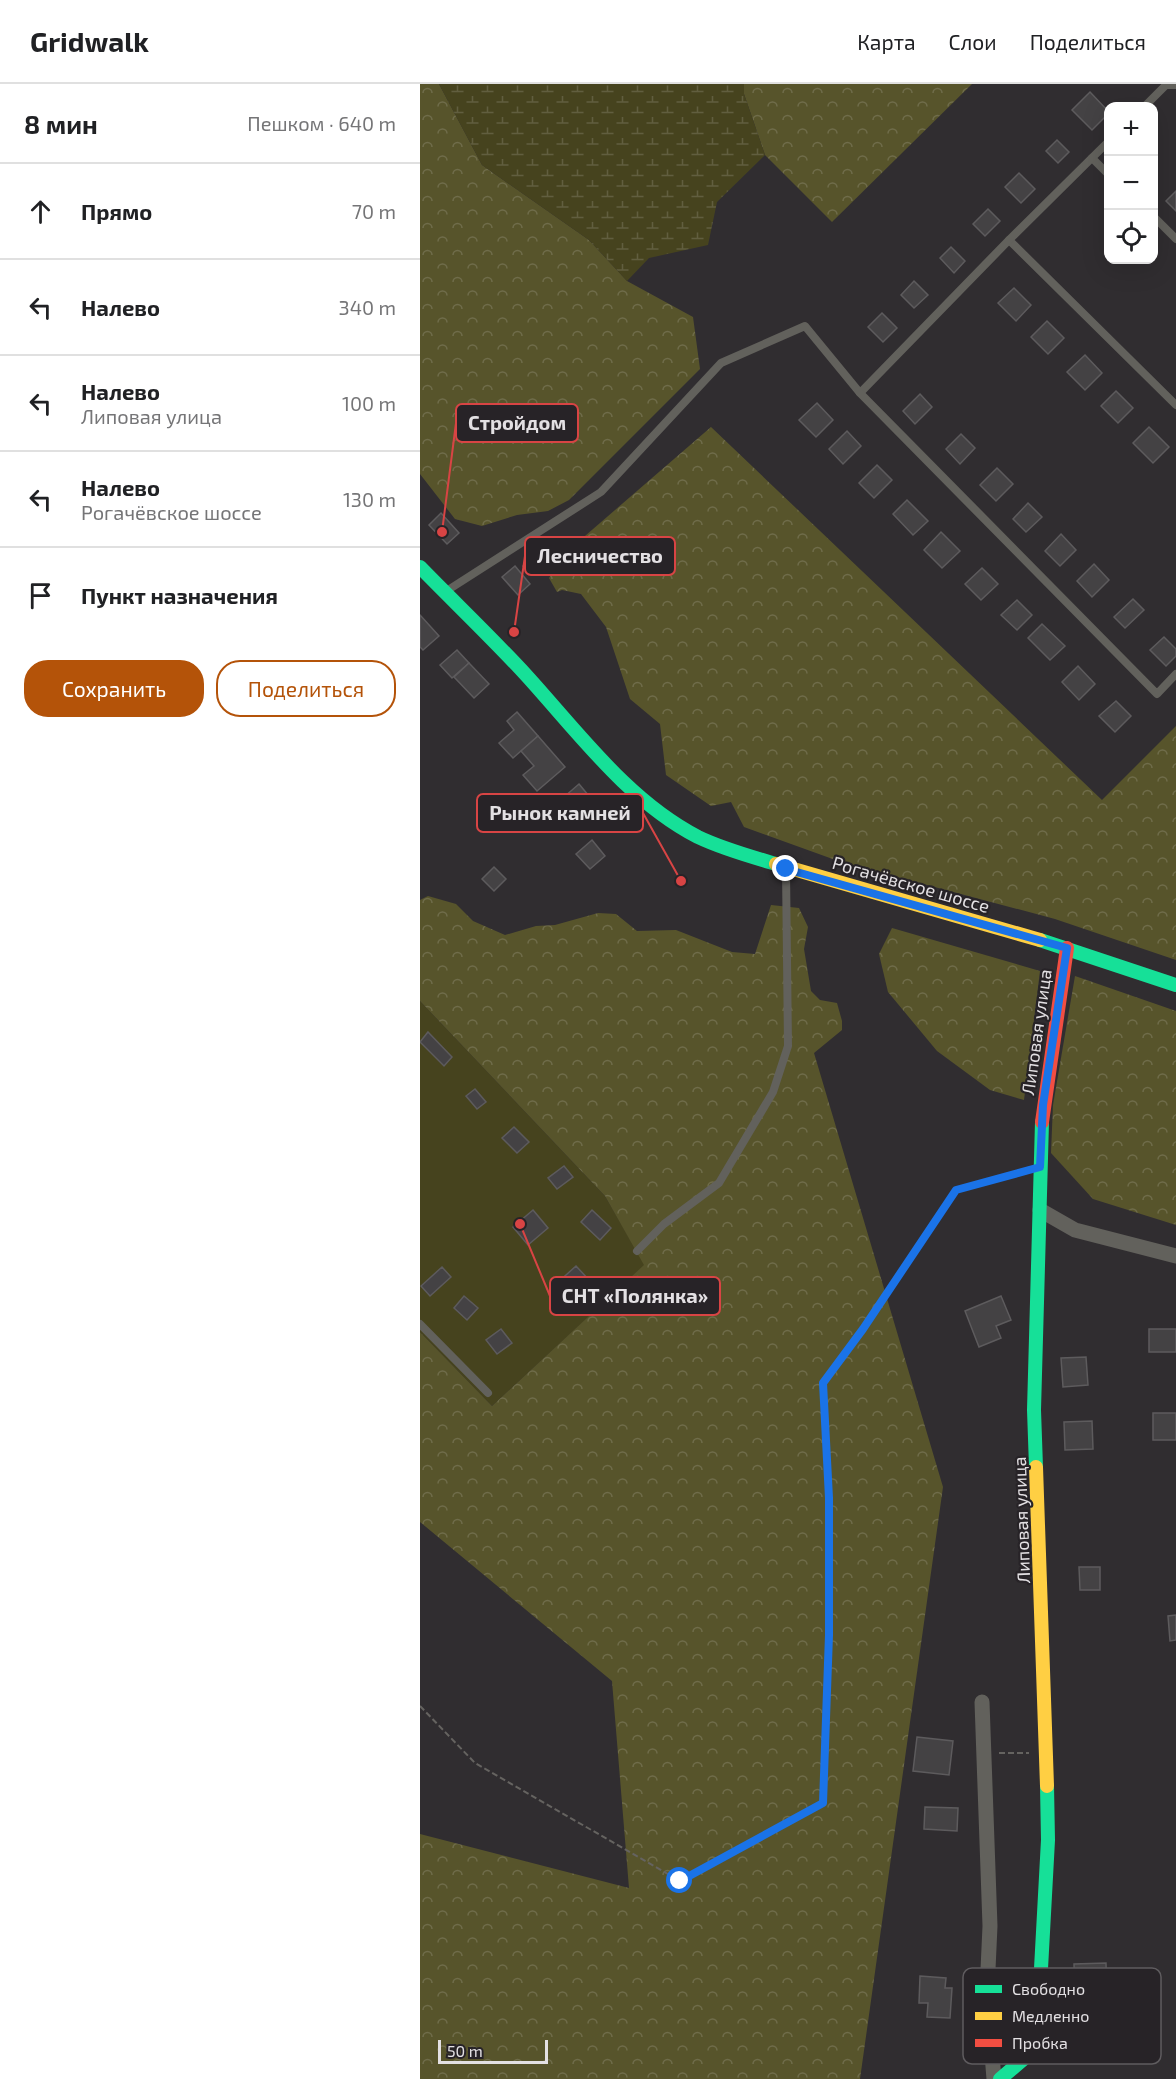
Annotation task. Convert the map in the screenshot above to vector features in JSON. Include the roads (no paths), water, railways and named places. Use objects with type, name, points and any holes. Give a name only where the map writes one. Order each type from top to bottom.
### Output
[{"type":"street","name":"Рогачёвское шоссе","points":[[420,567],[522,671],[598,756],[637,793],[689,833],[713,845],[786,869],[1067,948],[1176,985]]},
{"type":"street","name":"Липовая улица","points":[[1041,1968],[1048,1840],[1034,1410],[1040,1167],[1043,1105],[1067,948]]},
{"type":"street","points":[[1040,1210],[1075,1230],[1176,1256]]},
{"type":"street","points":[[982,1702],[990,1926],[988,1968]]},
{"type":"street","points":[[993,2064],[994,2079]]},
{"type":"street","name":"Липовая улица","points":[[1000,2079],[1017,2064]]},
{"type":"lane","points":[[1149,102],[1166,86],[1176,84]]},
{"type":"lane","points":[[860,393],[1008,240],[1104,146]]},
{"type":"lane","points":[[1092,158],[1104,170]]},
{"type":"lane","points":[[1158,221],[1176,239]]},
{"type":"lane","points":[[1008,240],[1176,405]]},
{"type":"lane","points":[[445,592],[601,492],[721,363],[805,326],[860,393],[1157,694],[1176,674]]},
{"type":"lane","points":[[637,1251],[664,1224],[718,1184],[773,1092],[788,1046],[786,869]]},
{"type":"lane","points":[[420,1324],[488,1393]]},
{"type":"place","name":"Стройдом","points":[[442,532]]},
{"type":"place","name":"Лесничество","points":[[514,632]]},
{"type":"place","name":"Рынок камней","points":[[681,881]]},
{"type":"place","name":"СНТ «Полянка»","points":[[520,1224]]}]
